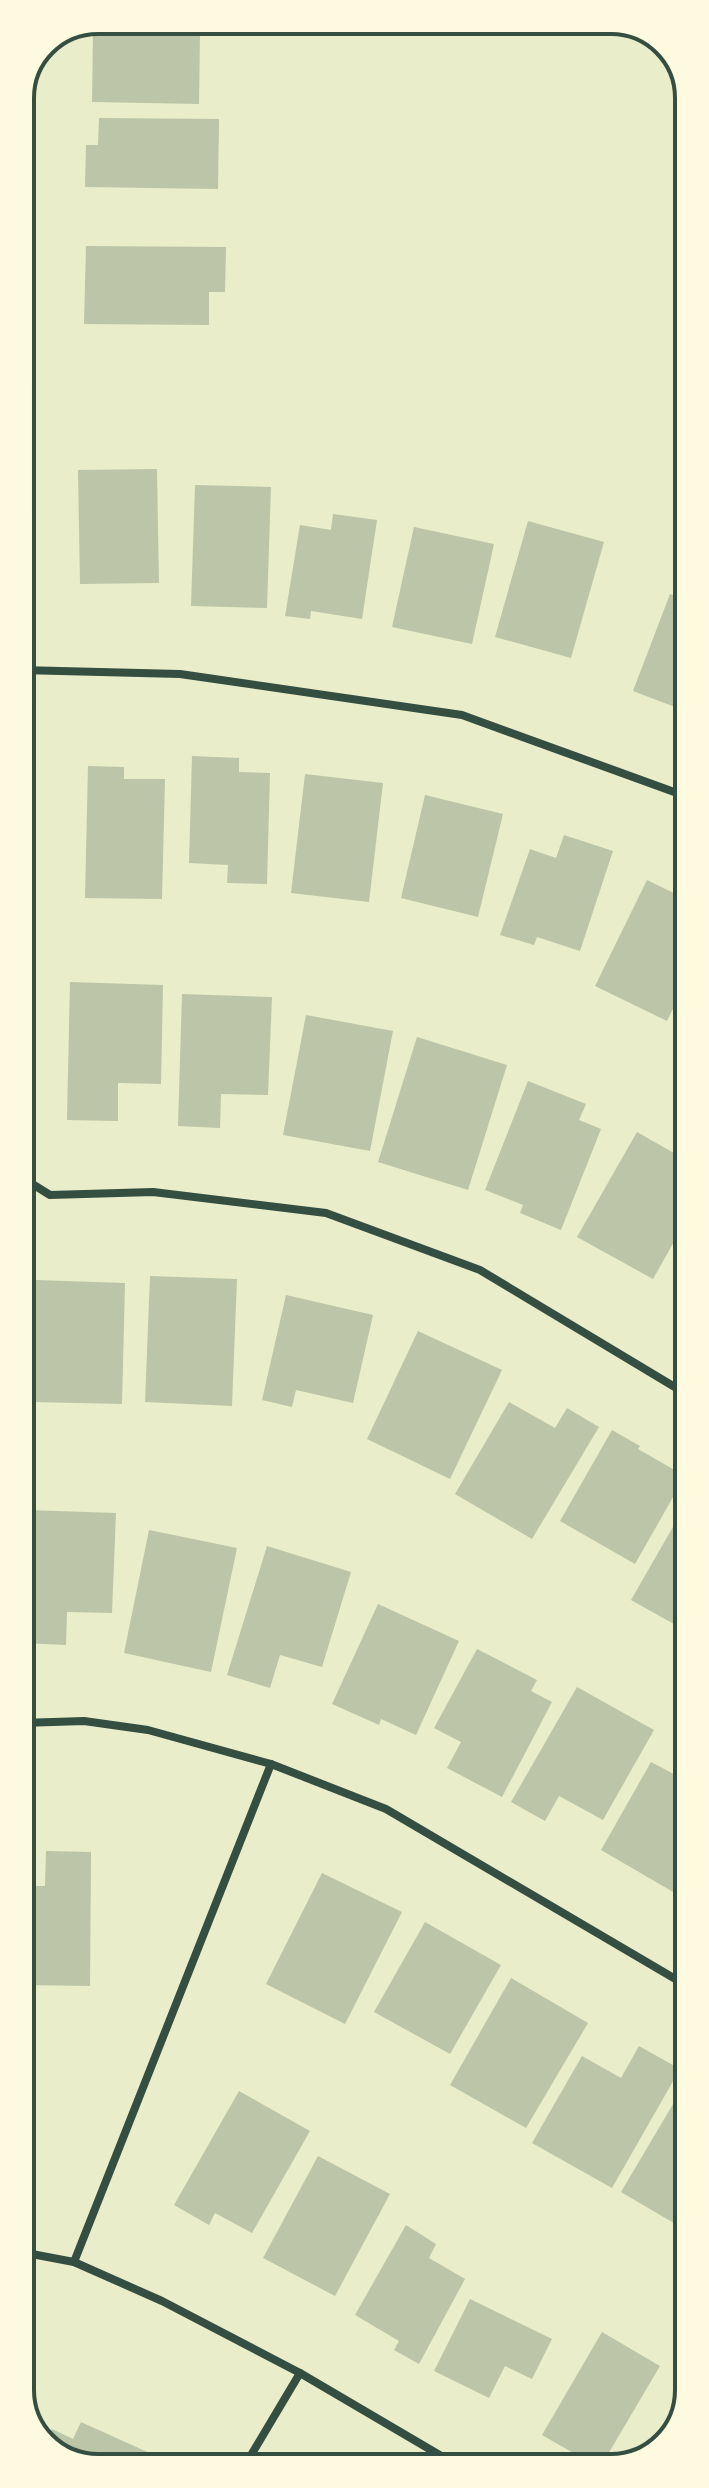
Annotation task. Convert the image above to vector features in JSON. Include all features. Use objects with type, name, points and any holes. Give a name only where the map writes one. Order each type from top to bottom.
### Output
[{"type":"street","points":[[34,670],[180,674],[462,715],[675,792]]},
{"type":"street","points":[[34,1185],[50,1195],[153,1192],[326,1213],[480,1270],[675,1387]]},
{"type":"street","points":[[34,1723],[84,1721],[148,1730],[271,1764],[386,1809],[675,1979]]},
{"type":"street","points":[[74,2262],[271,1764]]},
{"type":"street","points":[[34,2254],[74,2262],[162,2301],[300,2373],[438,2454]]},
{"type":"street","points":[[252,2454],[300,2373]]},
{"type":"building","points":[[93,34],[200,34],[199,104],[92,102]]},
{"type":"building","points":[[99,118],[219,119],[218,189],[85,187],[86,145],[98,145]]},
{"type":"building","points":[[86,246],[226,247],[225,292],[209,292],[209,325],[84,324]]},
{"type":"building","points":[[157,469],[159,583],[80,584],[78,470]]},
{"type":"building","points":[[195,485],[271,487],[267,608],[191,606]]},
{"type":"building","points":[[333,514],[377,520],[362,619],[311,611],[310,619],[285,616],[300,525],[331,530]]},
{"type":"building","points":[[528,521],[604,542],[571,658],[495,637]]},
{"type":"building","points":[[414,527],[494,544],[472,644],[392,627]]},
{"type":"building","points":[[670,594],[675,596],[675,707],[633,691]]},
{"type":"building","points":[[192,756],[239,758],[239,772],[270,773],[267,884],[227,883],[228,865],[189,863]]},
{"type":"building","points":[[88,766],[124,767],[124,779],[165,779],[162,899],[85,898]]},
{"type":"building","points":[[305,774],[383,783],[369,902],[291,893]]},
{"type":"building","points":[[425,795],[503,814],[478,917],[401,898]]},
{"type":"building","points":[[564,835],[613,851],[580,951],[537,937],[534,945],[500,935],[530,849],[556,858]]},
{"type":"building","points":[[647,880],[675,894],[675,1005],[667,1021],[595,986]]},
{"type":"building","points":[[70,982],[163,985],[161,1084],[118,1083],[118,1121],[67,1120]]},
{"type":"building","points":[[182,994],[272,997],[268,1095],[221,1094],[220,1128],[178,1126]]},
{"type":"building","points":[[306,1015],[393,1031],[370,1151],[283,1135]]},
{"type":"building","points":[[417,1037],[507,1065],[468,1190],[378,1162]]},
{"type":"building","points":[[528,1081],[586,1104],[579,1120],[601,1129],[561,1230],[520,1213],[523,1205],[485,1190]]},
{"type":"building","points":[[637,1132],[675,1154],[675,1240],[653,1279],[577,1237]]},
{"type":"building","points":[[150,1276],[237,1279],[232,1406],[145,1402]]},
{"type":"building","points":[[36,1280],[125,1283],[122,1404],[34,1402]]},
{"type":"building","points":[[286,1295],[373,1315],[353,1403],[296,1390],[292,1407],[262,1400]]},
{"type":"building","points":[[418,1331],[502,1370],[450,1479],[367,1439]]},
{"type":"building","points":[[509,1402],[555,1428],[567,1408],[599,1427],[532,1539],[455,1494]]},
{"type":"building","points":[[612,1430],[675,1470],[675,1494],[635,1564],[560,1521]]},
{"type":"building","points":[[34,1510],[116,1513],[112,1613],[67,1612],[66,1645],[34,1644]]},
{"type":"building","points":[[675,1523],[675,1625],[631,1600]]},
{"type":"building","points":[[149,1530],[237,1548],[211,1672],[124,1653]]},
{"type":"building","points":[[267,1546],[351,1572],[322,1667],[280,1655],[270,1688],[227,1675]]},
{"type":"building","points":[[378,1604],[459,1641],[416,1735],[381,1719],[379,1725],[332,1704]]},
{"type":"building","points":[[477,1649],[537,1680],[531,1691],[552,1702],[502,1797],[447,1768],[461,1742],[434,1728]]},
{"type":"building","points":[[577,1687],[654,1730],[603,1820],[559,1796],[545,1821],[511,1802]]},
{"type":"building","points":[[651,1762],[675,1775],[675,1893],[601,1850]]},
{"type":"building","points":[[46,1851],[91,1852],[90,1986],[34,1985],[34,1886],[45,1886]]},
{"type":"building","points":[[322,1873],[402,1912],[345,2024],[266,1984]]},
{"type":"building","points":[[425,1922],[501,1965],[450,2054],[374,2012]]},
{"type":"building","points":[[511,1978],[588,2023],[526,2128],[450,2085]]},
{"type":"building","points":[[639,2046],[675,2066],[675,2078],[612,2188],[532,2143],[582,2056],[621,2078]]},
{"type":"building","points":[[239,2091],[310,2131],[252,2233],[215,2213],[209,2225],[174,2205]]},
{"type":"building","points":[[675,2101],[675,2224],[621,2192]]},
{"type":"building","points":[[318,2156],[390,2194],[335,2296],[263,2258]]},
{"type":"building","points":[[406,2225],[436,2244],[429,2258],[465,2279],[419,2364],[394,2350],[399,2341],[355,2315]]},
{"type":"building","points":[[470,2299],[552,2339],[532,2379],[505,2366],[489,2398],[434,2371]]},
{"type":"building","points":[[602,2332],[660,2366],[608,2454],[575,2454],[542,2435]]},
{"type":"building","points":[[81,2422],[152,2454],[86,2453],[66,2445],[50,2432],[52,2429],[73,2439]]}]
